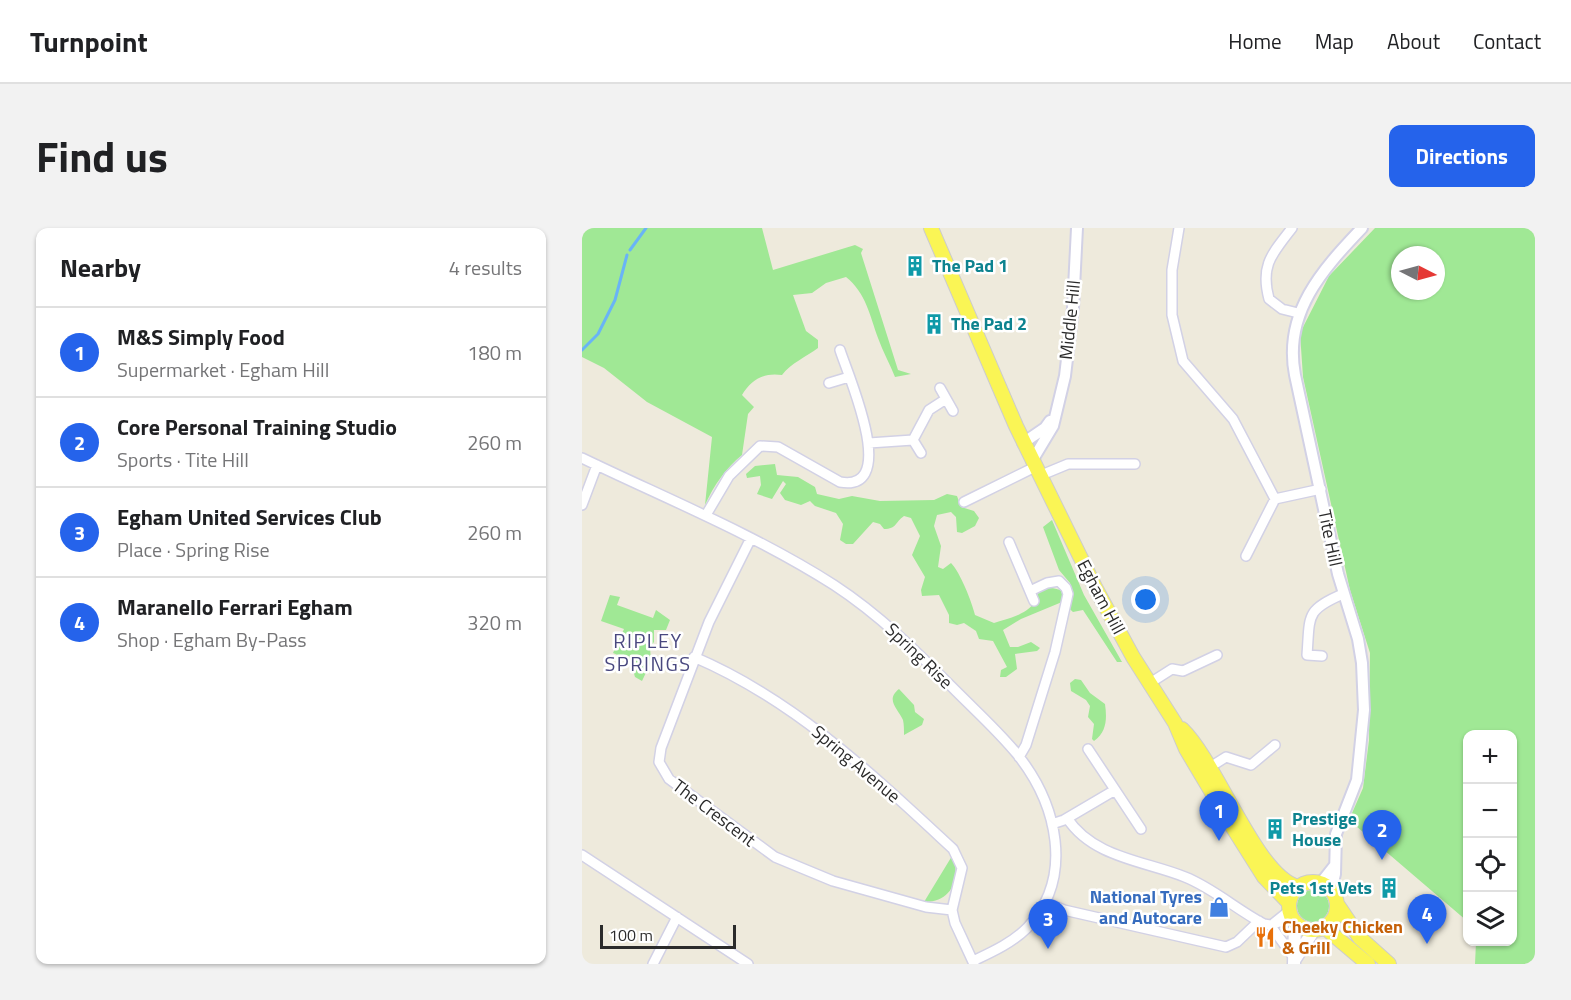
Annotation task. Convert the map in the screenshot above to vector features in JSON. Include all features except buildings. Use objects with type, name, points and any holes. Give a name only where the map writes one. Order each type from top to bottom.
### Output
[{"type":"main road","name":"Egham Hill","points":[[931,228],[1023,442],[1095,587],[1175,723],[1186,749],[1206,769],[1262,855],[1280,876],[1299,887]]},
{"type":"main road","name":"Egham Hill","points":[[1206,769],[1264,877],[1291,914]]},
{"type":"main road","points":[[1294,961],[1291,914],[1299,887],[1309,883],[1329,893],[1360,938],[1389,964]]},
{"type":"main road","points":[[1294,961],[1319,929],[1334,916],[1329,893]]},
{"type":"main road","points":[[1291,914],[1319,929],[1368,964]]},
{"type":"street","name":"Middle Hill","points":[[1036,468],[1053,426],[1070,335],[1077,228]]},
{"type":"street","points":[[1179,228],[1172,270],[1172,315],[1183,361],[1233,419],[1275,499]]},
{"type":"street","points":[[1292,228],[1271,255],[1264,280],[1269,300],[1282,309],[1299,313]]},
{"type":"street","name":"Tite Hill","points":[[1329,893],[1335,865],[1336,834],[1358,780],[1364,710],[1361,651],[1343,594],[1292,360],[1293,335],[1304,299],[1326,268],[1362,228]]},
{"type":"street","points":[[706,515],[729,476],[755,448],[765,445],[778,447],[835,480],[849,483],[864,473],[869,443],[865,423],[840,350]]},
{"type":"street","points":[[829,383],[849,376]]},
{"type":"street","points":[[940,388],[953,411]]},
{"type":"street","points":[[913,440],[929,410],[946,399]]},
{"type":"street","points":[[1023,442],[1045,428],[1056,411]]},
{"type":"street","points":[[869,443],[913,440]]},
{"type":"street","points":[[913,440],[921,453]]},
{"type":"street","name":"Spring Rise","points":[[582,458],[706,515],[832,584],[881,619],[924,658],[1019,757],[1034,781],[1052,824],[1057,868],[1045,902],[1032,921],[1017,937],[974,962]]},
{"type":"street","points":[[964,502],[1036,468],[1068,464],[1135,464]]},
{"type":"street","points":[[582,505],[597,465]]},
{"type":"street","points":[[1275,499],[1321,489]]},
{"type":"street","points":[[1246,556],[1275,499]]},
{"type":"street","name":"The Crescent","points":[[751,538],[725,588],[694,657],[661,748],[659,762],[669,779],[775,857],[833,881],[926,907],[952,910]]},
{"type":"street","points":[[1009,542],[1034,601]]},
{"type":"street","points":[[1019,757],[1026,745],[1053,659],[1068,591],[1059,581],[1053,581],[1030,591]]},
{"type":"street","points":[[1322,656],[1307,658],[1312,614],[1318,604],[1343,594]]},
{"type":"street","points":[[1150,683],[1172,669],[1183,671],[1217,655]]},
{"type":"street","name":"Spring Avenue","points":[[694,657],[739,680],[806,722],[851,756],[953,849],[962,868],[952,910]]},
{"type":"street","points":[[1206,769],[1226,757],[1251,765],[1275,745]]},
{"type":"street","points":[[1088,749],[1141,829]]},
{"type":"street","points":[[1052,824],[1116,790]]},
{"type":"street","points":[[1067,818],[1094,842],[1126,861],[1185,877],[1256,920],[1272,924],[1291,914]]},
{"type":"street","points":[[582,855],[748,964]]},
{"type":"street","points":[[1045,902],[1064,910],[1226,947],[1238,942],[1256,920]]},
{"type":"street","points":[[952,910],[955,923],[974,962]]},
{"type":"street","points":[[653,964],[677,917]]},
{"type":"street","points":[[1272,924],[1294,961]]},
{"type":"green space","points":[[582,228],[762,228],[773,270],[855,245],[863,249],[861,253],[898,370],[911,374],[895,377],[863,298],[846,277],[826,283],[812,293],[793,295],[806,331],[818,340],[818,348],[782,375],[764,376],[754,381],[742,395],[754,407],[748,414],[742,455],[721,477],[705,505],[712,437],[647,402],[604,368],[582,357]]},
{"type":"green space","points":[[1375,228],[1535,228],[1535,964],[1475,964],[1476,946],[1517,946],[1517,730],[1463,730],[1463,918],[1349,820],[1363,788],[1369,740],[1370,653],[1350,590],[1303,377],[1300,333],[1329,276]]},
{"type":"green space","points":[[775,464],[777,475],[798,477],[815,487],[817,494],[839,499],[852,496],[880,501],[934,500],[947,494],[957,496],[961,507],[974,511],[979,518],[975,526],[962,533],[957,532],[956,517],[951,512],[937,515],[934,526],[941,546],[938,567],[943,569],[951,563],[965,588],[975,615],[994,623],[1026,611],[1034,603],[1044,586],[1073,593],[1070,583],[1059,570],[1043,527],[1052,520],[1084,595],[1122,662],[1117,662],[1083,610],[1073,612],[1062,602],[1021,619],[1003,630],[1010,647],[1018,647],[1031,642],[1040,648],[1037,651],[1015,654],[1017,669],[1006,677],[1000,677],[1001,670],[1007,667],[993,641],[979,639],[976,631],[964,623],[957,625],[949,623],[949,615],[939,595],[922,596],[921,590],[925,577],[912,555],[920,536],[911,518],[904,516],[888,529],[873,522],[853,544],[846,544],[840,540],[843,524],[836,513],[815,506],[810,501],[801,505],[785,500],[780,493],[786,484],[783,481],[772,499],[757,494],[761,485],[760,476],[747,478],[746,474],[755,466]]},
{"type":"green space","points":[[610,595],[620,597],[617,605],[653,618],[656,610],[670,620],[666,630],[654,630],[654,642],[650,647],[651,662],[642,681],[635,677],[630,660],[613,653],[624,629],[601,621]]},
{"type":"green space","points":[[1075,679],[1081,680],[1090,693],[1105,704],[1105,724],[1094,741],[1092,739],[1094,724],[1088,717],[1090,706],[1086,700],[1071,691],[1070,683]]},
{"type":"green space","points":[[899,689],[914,705],[915,712],[924,719],[922,725],[904,735],[903,720],[893,701]]},
{"type":"green space","points":[[952,856],[956,873],[952,888],[941,898],[924,902]]},
{"type":"green space","points":[[1313,890],[1324,895],[1329,906],[1324,917],[1313,922],[1302,917],[1297,906],[1302,895]]},
{"type":"waterway","points":[[630,250],[646,228]]},
{"type":"waterway","points":[[582,350],[598,334],[615,300],[627,255]]},
{"type":"place","name":"The Pad 1","points":[[915,266]]},
{"type":"place","name":"The Pad 2","points":[[934,324]]},
{"type":"place","name":"Prestige House","points":[[1275,829]]},
{"type":"place","name":"M&S Simply Food","points":[[1219,841]]},
{"type":"place","name":"Core Personal Training Studio","points":[[1382,860]]},
{"type":"place","name":"Pets 1st Vets","points":[[1389,888]]},
{"type":"place","name":"National Tyres and Autocare","points":[[1219,907]]},
{"type":"place","name":"Cheeky Chicken & Grill","points":[[1265,937]]},
{"type":"place","name":"Maranello Ferrari Egham","points":[[1427,944]]},
{"type":"place","name":"Egham United Services Club","points":[[1048,949]]},
{"type":"district","name":"RIPLEY SPRINGS","points":[[648,652]]}]
